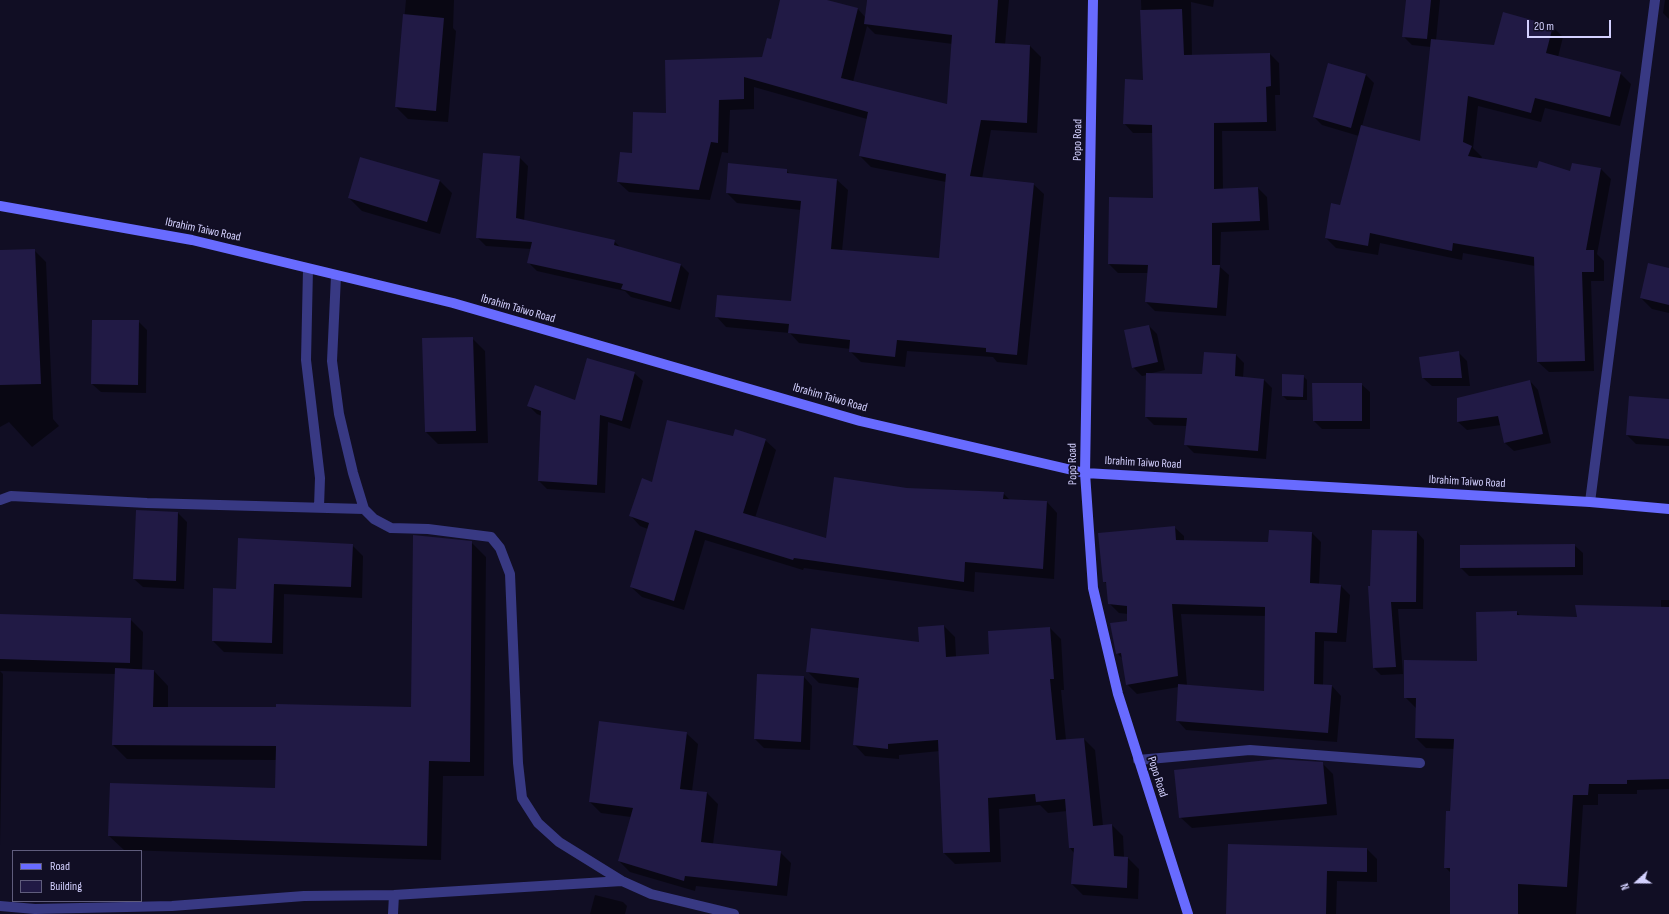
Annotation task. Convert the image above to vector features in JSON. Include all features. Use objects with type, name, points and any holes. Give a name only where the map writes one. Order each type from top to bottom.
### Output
[{"type":"main road","name":"Popo Road","points":[[1093,0],[1085,473],[1093,588],[1118,694],[1188,914]]},
{"type":"main road","name":"Ibrahim Taiwo Road","points":[[0,206],[192,240],[336,276],[453,303],[860,421],[1085,473],[1590,502],[1669,509]]},
{"type":"street","points":[[1590,502],[1655,0]]},
{"type":"street","points":[[308,269],[306,360],[320,478],[319,507]]},
{"type":"street","points":[[336,276],[332,361],[339,414],[353,473],[364,509],[374,519],[391,528],[428,529],[490,537],[500,548],[510,574],[518,763],[522,798],[538,823],[559,842],[622,881],[651,894],[734,914]]},
{"type":"street","points":[[0,500],[11,496],[147,503],[364,509]]},
{"type":"street","points":[[1138,760],[1250,750],[1420,763]]},
{"type":"street","points":[[0,906],[34,909],[172,906],[304,896],[394,895],[622,881]]},
{"type":"street","points":[[393,914],[394,895]]},
{"type":"building","points":[[780,0],[827,0],[858,8],[841,78],[947,104],[952,35],[864,24],[867,0],[998,0],[995,43],[1030,45],[1027,123],[981,120],[970,176],[1034,183],[1017,355],[986,352],[986,348],[897,340],[895,357],[849,352],[850,340],[788,333],[789,324],[715,317],[717,295],[791,301],[801,201],[726,193],[728,163],[787,169],[787,173],[837,179],[831,249],[939,258],[946,174],[859,156],[868,112],[744,77],[744,99],[719,100],[718,143],[711,142],[699,190],[617,182],[620,152],[632,153],[633,112],[666,113],[665,60],[762,57],[767,38],[771,39]]},
{"type":"building","points":[[1406,0],[1431,0],[1427,39],[1402,37]]},
{"type":"building","points":[[1182,9],[1184,55],[1270,53],[1271,86],[1266,87],[1267,122],[1214,123],[1214,189],[1258,187],[1260,221],[1212,223],[1212,265],[1220,265],[1217,308],[1145,302],[1148,265],[1108,264],[1109,197],[1153,198],[1152,125],[1123,124],[1125,79],[1143,80],[1140,10]]},
{"type":"building","points":[[1503,12],[1553,26],[1546,53],[1621,72],[1610,117],[1535,98],[1531,113],[1468,96],[1463,142],[1472,146],[1468,156],[1537,168],[1539,161],[1570,171],[1572,163],[1601,168],[1586,250],[1594,250],[1594,272],[1582,272],[1585,361],[1537,362],[1534,257],[1453,243],[1452,251],[1370,233],[1368,246],[1325,238],[1331,203],[1340,205],[1361,125],[1420,141],[1431,39],[1494,45]]},
{"type":"building","points":[[403,14],[444,18],[436,111],[395,107]]},
{"type":"building","points":[[1328,63],[1366,74],[1351,128],[1313,117]]},
{"type":"building","points":[[483,153],[520,156],[516,218],[615,240],[614,245],[681,264],[671,302],[621,289],[623,284],[527,263],[532,242],[476,238]]},
{"type":"building","points":[[360,157],[440,180],[427,222],[348,198]]},
{"type":"building","points":[[35,249],[41,384],[0,385],[0,250]]},
{"type":"building","points":[[1648,263],[1669,268],[1669,305],[1640,298]]},
{"type":"building","points":[[92,320],[139,320],[138,385],[91,384]]},
{"type":"building","points":[[1149,325],[1158,362],[1132,368],[1124,330]]},
{"type":"building","points":[[473,337],[476,431],[425,432],[422,338]]},
{"type":"building","points":[[1459,351],[1462,378],[1422,378],[1419,357]]},
{"type":"building","points":[[1204,352],[1236,354],[1235,376],[1264,379],[1258,451],[1184,445],[1187,418],[1145,417],[1146,373],[1202,374]]},
{"type":"building","points":[[587,358],[635,372],[622,421],[600,415],[597,485],[538,481],[541,411],[527,406],[535,385],[575,400]]},
{"type":"building","points":[[1282,374],[1304,375],[1303,397],[1282,396]]},
{"type":"building","points":[[1530,380],[1543,434],[1504,443],[1498,416],[1457,422],[1457,398]]},
{"type":"building","points":[[1312,383],[1362,383],[1362,421],[1313,421]]},
{"type":"building","points":[[1629,396],[1669,399],[1669,439],[1626,435]]},
{"type":"building","points":[[667,420],[733,436],[735,429],[766,439],[743,513],[826,538],[834,477],[907,488],[1004,492],[1003,499],[1047,501],[1043,569],[965,562],[964,582],[794,558],[793,560],[695,530],[674,601],[630,587],[649,523],[629,516],[642,478],[652,482]]},
{"type":"building","points":[[136,510],[178,512],[176,581],[133,579]]},
{"type":"building","points":[[1175,526],[1176,540],[1268,542],[1269,530],[1312,532],[1310,583],[1341,585],[1337,633],[1315,632],[1314,684],[1332,685],[1328,733],[1176,721],[1178,684],[1264,691],[1265,607],[1172,604],[1178,676],[1126,685],[1121,653],[1116,654],[1110,623],[1127,621],[1127,606],[1108,604],[1106,582],[1103,582],[1098,533]]},
{"type":"building","points":[[1372,530],[1417,531],[1416,602],[1391,602],[1396,667],[1373,668],[1368,586],[1370,586]]},
{"type":"building","points":[[413,535],[472,541],[470,762],[429,761],[427,846],[108,836],[110,783],[275,788],[276,746],[112,745],[115,668],[154,670],[153,707],[276,707],[276,704],[411,707]]},
{"type":"building","points":[[238,538],[353,544],[351,587],[274,584],[272,643],[212,641],[213,588],[236,589]]},
{"type":"building","points":[[1575,544],[1575,567],[1460,568],[1460,545]]},
{"type":"building","points":[[1575,605],[1669,607],[1669,779],[1627,780],[1627,784],[1589,784],[1588,795],[1573,795],[1567,887],[1518,884],[1518,914],[1450,914],[1450,868],[1444,868],[1446,811],[1450,811],[1454,739],[1415,738],[1416,698],[1404,698],[1404,660],[1477,661],[1476,612],[1517,611],[1517,615],[1577,617]]},
{"type":"building","points":[[0,614],[131,618],[130,663],[0,659]]},
{"type":"building","points":[[944,625],[946,657],[989,654],[988,631],[1050,627],[1054,679],[1050,679],[1056,740],[1084,738],[1093,826],[1112,824],[1114,856],[1128,857],[1127,888],[1071,884],[1074,848],[1069,848],[1065,799],[1036,802],[1035,794],[988,798],[990,852],[943,853],[938,740],[888,744],[888,749],[853,745],[859,678],[806,672],[811,628],[919,642],[918,627]]},
{"type":"building","points":[[757,674],[804,676],[801,742],[754,739]]},
{"type":"building","points":[[599,721],[687,732],[680,789],[707,792],[701,842],[781,851],[777,886],[685,876],[684,881],[618,861],[633,808],[589,802]]},
{"type":"building","points":[[1277,759],[1323,762],[1327,804],[1179,818],[1174,770]]},
{"type":"building","points":[[1228,844],[1367,848],[1367,872],[1327,871],[1326,914],[1226,914]]}]
